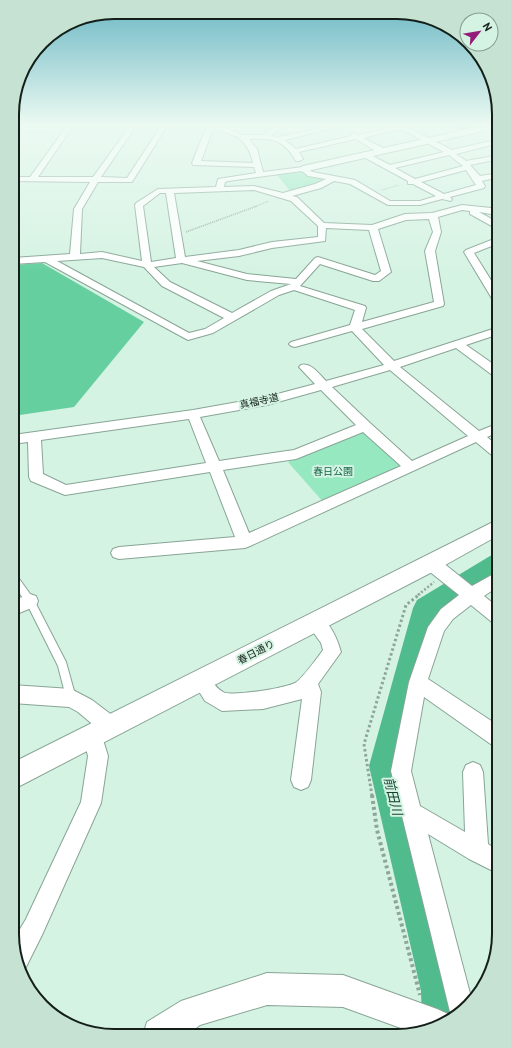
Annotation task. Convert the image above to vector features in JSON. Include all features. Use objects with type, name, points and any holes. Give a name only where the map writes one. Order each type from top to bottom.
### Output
[{"type":"street","points":[[32,180],[35,175]]},
{"type":"street","points":[[76,257],[75,239],[78,208],[98,175]]},
{"type":"street","points":[[19,180],[129,180],[132,175]]},
{"type":"street","points":[[219,189],[221,181],[260,175]]},
{"type":"street","points":[[316,175],[352,182],[388,203],[420,203],[481,186],[474,175]]},
{"type":"street","points":[[402,175],[444,196],[492,223]]},
{"type":"street","points":[[399,185],[435,175]]},
{"type":"street","points":[[478,179],[492,176]]},
{"type":"street","points":[[283,196],[318,186],[334,178]]},
{"type":"street","points":[[233,318],[166,284],[147,264],[139,205],[158,191],[254,188],[294,199],[322,225],[373,228],[405,217],[433,216],[462,207],[492,211]]},
{"type":"street","points":[[170,191],[181,260]]},
{"type":"street","points":[[295,344],[440,304],[430,251],[436,232],[433,216]]},
{"type":"street","points":[[19,260],[102,255],[147,264],[239,253],[272,245],[322,239],[322,225]]},
{"type":"street","points":[[48,259],[188,337],[209,331],[275,293],[296,285],[318,260],[376,279],[386,272],[373,228]]},
{"type":"street","points":[[492,243],[469,252],[492,290]]},
{"type":"street","points":[[181,260],[247,277],[296,285],[361,308],[355,328]]},
{"type":"street","points":[[355,328],[392,366],[492,448]]},
{"type":"street","name":"真福寺道","points":[[19,439],[193,414],[267,401],[322,384],[392,366],[492,332]]},
{"type":"street","points":[[458,344],[492,369]]},
{"type":"street","points":[[306,367],[365,426],[411,466]]},
{"type":"street","points":[[193,414],[245,542]]},
{"type":"street","points":[[34,437],[36,477],[65,490],[296,454],[365,426]]},
{"type":"street","points":[[119,553],[245,542],[492,430]]},
{"type":"street","name":"春日通り","points":[[19,773],[431,563],[492,530]]},
{"type":"street","points":[[431,563],[492,612]]},
{"type":"street","points":[[460,1005],[401,771],[418,682],[437,628],[447,614],[471,595],[492,582]]},
{"type":"street","points":[[19,606],[30,601]]},
{"type":"street","points":[[201,680],[212,695],[222,702],[263,700],[302,690],[332,652],[329,640],[315,622]]},
{"type":"street","points":[[418,682],[492,733]]},
{"type":"street","points":[[301,780],[312,692],[308,683]]},
{"type":"street","points":[[19,694],[71,698],[85,706],[101,731],[91,803],[34,927],[21,951]]},
{"type":"street","points":[[473,772],[477,850]]},
{"type":"street","points":[[412,813],[492,859]]},
{"type":"street","points":[[166,1029],[192,1012],[267,989],[343,991],[419,1023]]},
{"type":"lane","points":[[19,585],[30,601],[63,665],[71,698]]},
{"type":"path","points":[[177,235],[283,196]]},
{"type":"green space","points":[[277,175],[312,175],[328,179],[290,191]]},
{"type":"green space","points":[[42,263],[144,322],[74,407],[19,415],[19,265]]},
{"type":"green space","name":"春日公園","points":[[364,430],[404,466],[324,503],[288,462]]},
{"type":"waterway","name":"前田川","points":[[442,1017],[441,991],[385,766],[426,608],[492,567]]}]
